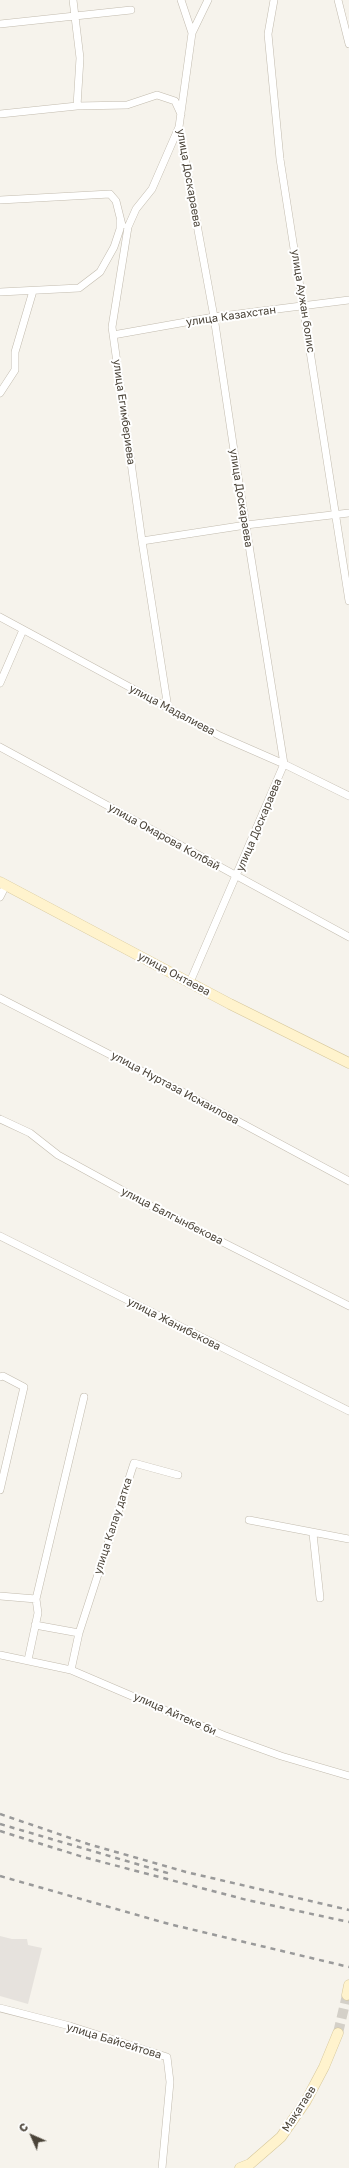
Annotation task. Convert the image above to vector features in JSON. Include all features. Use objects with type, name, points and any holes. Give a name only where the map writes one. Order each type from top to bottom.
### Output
[{"type":"main road","name":"улица Онтаева","points":[[3,884],[349,1063]]},
{"type":"main road","name":"Мақатаев","points":[[240,2168],[250,2164],[280,2137],[306,2101],[324,2067],[338,2033]]},
{"type":"street","points":[[73,0],[80,58],[77,106]]},
{"type":"street","points":[[182,0],[192,33]]},
{"type":"street","name":"улица Доскараева","points":[[190,982],[237,877],[284,764],[214,317],[179,127],[192,33],[208,0]]},
{"type":"street","name":"улица Аужан болис","points":[[274,0],[268,34],[280,159],[349,601]]},
{"type":"street","points":[[338,0],[349,44]]},
{"type":"street","points":[[0,24],[131,10]]},
{"type":"street","points":[[0,114],[77,106],[127,105],[158,95],[175,101],[181,114]]},
{"type":"street","name":"улица Егимбериева","points":[[168,708],[142,541],[112,327],[128,227],[136,209],[152,189],[179,127]]},
{"type":"street","points":[[0,200],[110,194],[116,201],[126,240]]},
{"type":"street","points":[[0,292],[79,288],[100,272],[114,247],[120,229],[120,220]]},
{"type":"street","points":[[0,393],[15,370],[15,352],[33,291]]},
{"type":"street","name":"улица Казахстан","points":[[113,335],[214,317],[349,300]]},
{"type":"street","points":[[142,541],[246,525],[349,513]]},
{"type":"street","name":"улица Мадалиева","points":[[0,617],[220,736],[284,764],[349,796]]},
{"type":"street","points":[[0,683],[23,630]]},
{"type":"street","name":"улица Омарова Колбай","points":[[0,748],[349,937]]},
{"type":"street","points":[[0,897],[3,884]]},
{"type":"street","name":"улица Нуртаза Исмаилова","points":[[0,998],[206,1104],[349,1181]]},
{"type":"street","name":"улица Балгынбекова","points":[[0,1119],[30,1133],[58,1155],[151,1206],[349,1306]]},
{"type":"street","name":"улица Жанибекова","points":[[0,1236],[349,1411]]},
{"type":"street","points":[[0,1377],[3,1376],[24,1387],[0,1490]]},
{"type":"street","points":[[28,1660],[38,1613],[36,1599],[84,1397]]},
{"type":"street","name":"улица Калау датка","points":[[71,1670],[79,1633],[134,1463],[178,1475]]},
{"type":"street","points":[[249,1520],[313,1534],[349,1539]]},
{"type":"street","points":[[313,1534],[320,1598]]},
{"type":"street","points":[[0,1596],[36,1599]]},
{"type":"street","points":[[35,1625],[79,1633]]},
{"type":"street","name":"улица Айтеке би","points":[[0,1655],[71,1670],[222,1735],[281,1756],[349,1776]]},
{"type":"street","name":"улица Байсейтова","points":[[0,2008],[70,2026],[167,2057],[170,2082],[162,2168]]},
{"type":"shaded area","points":[[0,1936],[12,1939],[27,1939],[28,1945],[42,1948],[28,2004],[0,1996]]},
{"type":"tunnel","points":[[338,2033],[347,1995]]},
{"type":"railway","points":[[0,1814],[88,1844],[186,1872],[349,1910]]},
{"type":"railway","points":[[0,1824],[171,1874]]},
{"type":"railway","points":[[0,1831],[83,1857],[247,1900],[349,1922]]},
{"type":"railway","points":[[0,1876],[169,1924],[349,1967]]}]
